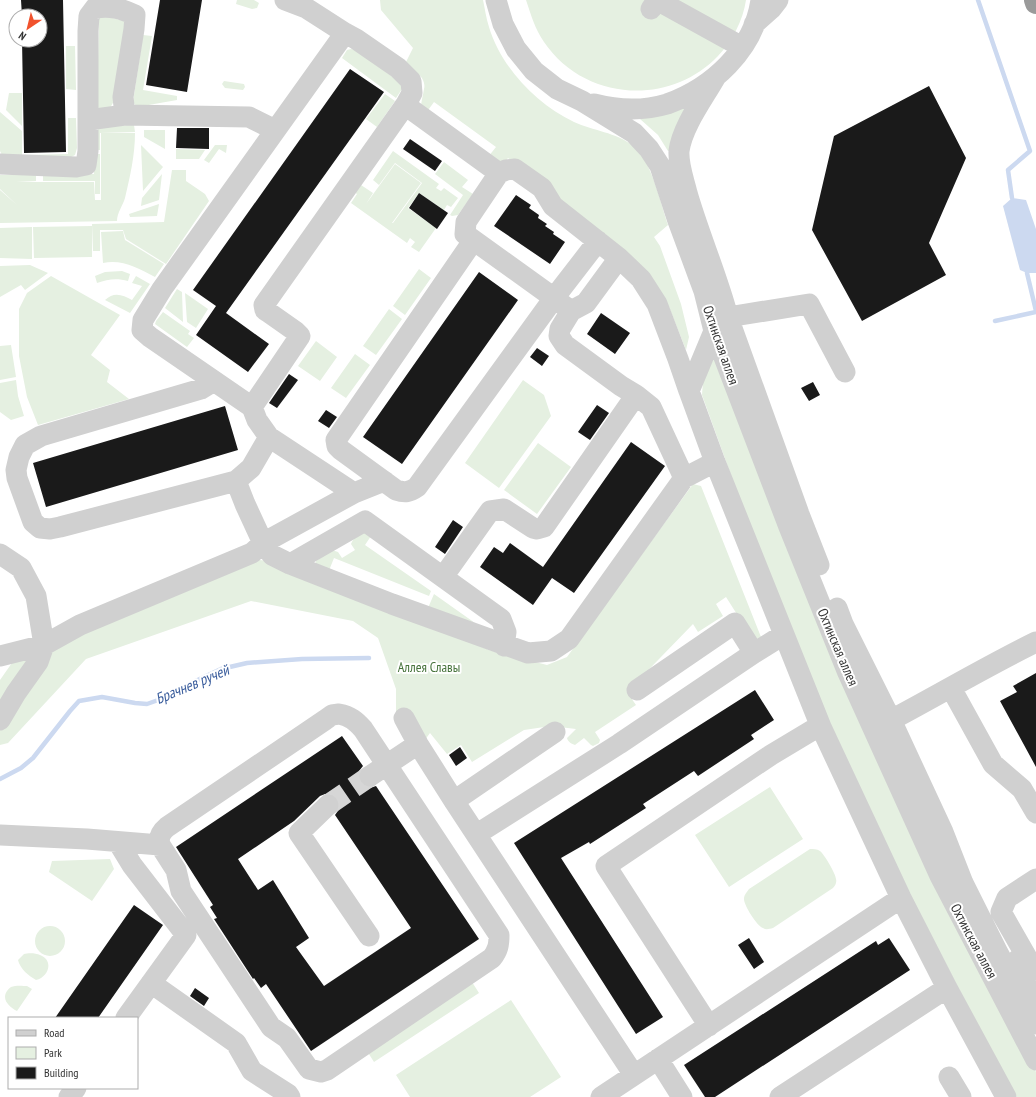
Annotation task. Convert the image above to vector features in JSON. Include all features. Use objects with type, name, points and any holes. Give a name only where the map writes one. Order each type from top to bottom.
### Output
[{"type":"street","points":[[252,407],[300,336],[265,310],[264,305],[406,104],[412,92],[411,81],[398,68],[356,39],[344,33],[306,8],[285,0]]},
{"type":"street","points":[[496,0],[503,24],[516,49],[534,71],[557,89],[582,101],[634,133],[649,149],[660,166],[685,217]]},
{"type":"street","points":[[651,9],[657,0],[742,47]]},
{"type":"street","points":[[582,101],[609,108],[638,109],[665,104],[692,93],[715,78],[730,63],[742,47],[754,25],[761,0]]},
{"type":"street","points":[[754,25],[778,0]]},
{"type":"street","points":[[0,164],[76,167],[86,165],[88,152],[89,16],[95,8],[110,6],[125,10],[135,15],[123,97],[125,115]]},
{"type":"street","points":[[344,33],[162,289],[143,320],[142,330],[252,407],[257,420],[269,437],[354,493]]},
{"type":"street","points":[[685,217],[679,152],[684,134],[694,113],[715,78]]},
{"type":"street","points":[[406,104],[412,110],[499,173]]},
{"type":"street","points":[[88,120],[125,115],[249,117],[275,130]]},
{"type":"street","points":[[571,311],[465,234],[466,222],[499,173],[506,170],[515,169],[542,188],[553,206],[598,240],[641,279],[657,304],[715,462],[820,727],[901,898],[947,988],[1006,1097]]},
{"type":"street","name":"Охтинская аллея","points":[[685,217],[704,292],[721,324],[843,624],[891,720],[943,832],[966,890],[1036,1024]]},
{"type":"street","points":[[473,241],[344,426],[336,440],[337,446],[341,450],[402,492],[411,491],[417,487],[554,298],[598,240]]},
{"type":"street","points":[[619,258],[586,303],[571,311],[560,329],[559,336],[565,345],[651,407],[684,478]]},
{"type":"street","points":[[689,391],[721,324],[809,304],[845,372]]},
{"type":"street","name":"Охтинская аллея","points":[[721,324],[789,527],[851,679],[940,876],[1036,1060]]},
{"type":"street","points":[[214,381],[201,389],[41,436],[25,445],[19,457],[16,470],[17,478],[33,522],[40,528],[50,529],[236,481],[251,468],[269,437]]},
{"type":"street","points":[[443,577],[490,511],[504,509],[533,528],[537,529],[544,527],[636,395]]},
{"type":"street","points":[[236,481],[263,543],[272,555],[290,564],[392,604],[504,646],[528,653],[551,651],[569,639],[684,478],[715,462]]},
{"type":"street","points":[[0,656],[44,645],[80,625],[252,553],[263,543],[354,493],[384,481]]},
{"type":"street","points":[[290,564],[365,522],[501,619],[506,632],[504,646]]},
{"type":"street","points":[[0,720],[16,693],[38,662],[44,645],[36,596],[21,568],[3,560]]},
{"type":"street","points":[[637,690],[735,623],[754,653]]},
{"type":"street","points":[[477,834],[619,744],[783,635]]},
{"type":"street","points":[[891,720],[1000,660],[1036,642]]},
{"type":"street","points":[[951,688],[993,764],[1022,789],[1036,813]]},
{"type":"street","points":[[339,714],[348,716],[357,722],[386,764],[499,935],[497,951],[492,958],[324,1072],[317,1072],[309,1069],[289,1040],[271,1027],[181,891],[176,870],[160,845],[160,835],[167,827],[332,716],[339,714]]},
{"type":"street","points":[[404,718],[418,744],[454,801],[634,1075]]},
{"type":"street","points":[[710,1026],[606,866],[771,755],[810,731],[820,727]]},
{"type":"street","points":[[454,801],[555,732]]},
{"type":"street","points":[[370,776],[418,744]]},
{"type":"street","points":[[328,805],[299,833],[369,936]]},
{"type":"street","points":[[943,832],[1036,992]]},
{"type":"street","points":[[0,835],[87,839],[160,845]]},
{"type":"street","points":[[118,842],[132,865],[186,935],[127,1017]]},
{"type":"street","points":[[1036,879],[1007,898],[1001,912],[1036,974]]},
{"type":"street","points":[[601,1097],[901,898]]},
{"type":"street","points":[[151,983],[236,1043],[252,1071],[288,1094],[290,1097]]},
{"type":"street","points":[[780,1097],[947,988]]},
{"type":"street","points":[[658,1059],[682,1097]]},
{"type":"street","points":[[949,1077],[962,1097]]},
{"type":"street","points":[[69,1097],[75,1089]]},
{"type":"green space","points":[[237,0],[254,0],[259,3],[257,8],[252,9],[236,4]]},
{"type":"green space","points":[[380,0],[483,0],[489,27],[502,56],[511,70],[534,95],[546,105],[574,122],[626,141],[640,153],[655,182],[668,225],[654,237],[660,246],[681,304],[689,337],[686,350],[669,307],[656,286],[559,201],[550,187],[508,158],[502,163],[488,157],[496,147],[434,102],[426,113],[421,108],[424,89],[423,81],[419,74],[405,64],[413,48],[381,10]]},
{"type":"green space","points":[[526,0],[746,0],[740,23],[728,44],[718,56],[698,72],[676,84],[652,90],[628,90],[604,86],[581,76],[561,62],[544,42],[538,32]]},
{"type":"green space","points":[[99,14],[127,22],[114,101],[110,108],[103,110],[97,107]]},
{"type":"green space","points":[[143,35],[152,36],[143,90],[177,96],[177,100],[137,107],[133,102]]},
{"type":"green space","points":[[66,46],[75,46],[76,90],[66,89]]},
{"type":"green space","points":[[347,50],[356,50],[401,83],[402,89],[396,98],[342,58]]},
{"type":"green space","points":[[224,81],[244,84],[245,87],[243,90],[225,88],[222,84]]},
{"type":"green space","points":[[9,93],[22,93],[22,126],[6,110]]},
{"type":"green space","points":[[385,94],[395,101],[377,127],[366,119]]},
{"type":"green space","points":[[685,108],[670,151],[668,151],[658,135],[640,119]]},
{"type":"green space","points":[[0,112],[22,131],[22,155],[68,154],[68,118],[76,118],[77,148],[75,155],[71,157],[2,155],[0,151]]},
{"type":"green space","points":[[134,125],[135,132],[100,133],[100,150],[94,150],[98,129],[103,126]]},
{"type":"green space","points":[[144,130],[165,130],[165,149],[144,137]]},
{"type":"green space","points":[[101,133],[135,133],[130,174],[125,198],[117,221],[0,223],[0,190],[17,205],[0,189],[0,175],[36,175],[36,181],[16,182],[94,182],[95,200],[101,200]]},
{"type":"green space","points":[[141,145],[163,167],[143,191]]},
{"type":"green space","points":[[215,145],[227,145],[226,153],[219,149],[209,163],[204,160]]},
{"type":"green space","points":[[176,149],[205,150],[199,159],[176,159]]},
{"type":"green space","points":[[393,151],[439,184],[436,188],[441,191],[444,188],[458,198],[451,207],[447,205],[444,210],[419,193],[408,208],[436,228],[419,252],[411,247],[415,242],[410,238],[407,243],[351,203],[357,194],[353,191],[358,183],[373,193],[366,204],[395,164],[421,183],[393,223],[422,183],[395,163],[379,185],[373,180]]},
{"type":"green space","points":[[94,154],[100,154],[100,194],[95,194],[95,181],[43,181],[43,174],[94,174]]},
{"type":"green space","points":[[444,162],[468,180],[462,187],[473,194],[458,215],[450,215],[463,195],[435,174]]},
{"type":"green space","points":[[172,170],[186,170],[186,181],[205,194],[209,201],[166,264],[126,239],[123,230],[100,230],[100,251],[93,251],[92,224],[164,222]]},
{"type":"green space","points":[[162,174],[159,200],[141,206],[142,198]]},
{"type":"green space","points":[[159,204],[157,216],[130,217],[129,214]]},
{"type":"green space","points":[[92,226],[92,257],[34,258],[33,227]]},
{"type":"green space","points":[[32,227],[32,259],[0,258],[0,228]]},
{"type":"green space","points":[[123,231],[125,240],[164,264],[155,277],[123,263],[103,263],[101,232]]},
{"type":"green space","points":[[30,265],[48,273],[25,290],[21,285],[0,297],[0,266]]},
{"type":"green space","points":[[419,269],[431,278],[405,315],[393,306]]},
{"type":"green space","points":[[122,271],[130,274],[128,281],[112,279],[97,283],[95,276],[105,272]]},
{"type":"green space","points":[[51,276],[120,315],[91,355],[110,370],[107,382],[129,399],[38,425],[27,397],[19,356],[19,309],[27,293]]},
{"type":"green space","points":[[136,276],[150,284],[130,313],[105,300],[108,297],[122,295],[132,300],[142,286],[132,283]]},
{"type":"green space","points":[[177,289],[182,292],[183,322],[165,308]]},
{"type":"green space","points":[[185,293],[208,309],[196,328],[187,322]]},
{"type":"green space","points":[[389,309],[402,319],[376,355],[363,346]]},
{"type":"green space","points":[[163,312],[190,331],[188,334],[194,338],[187,347],[155,324]]},
{"type":"green space","points":[[316,341],[337,357],[320,381],[298,366]]},
{"type":"green space","points":[[11,345],[16,377],[0,380],[0,346]]},
{"type":"green space","points":[[355,354],[370,365],[346,398],[331,388]]},
{"type":"green space","points":[[716,359],[937,880],[1036,1072],[1036,1097],[1017,1097],[1014,1095],[908,891],[830,723],[761,558],[702,395],[703,381],[713,360]]},
{"type":"green space","points":[[16,380],[18,396],[24,416],[11,420],[0,412],[0,383]]},
{"type":"green space","points":[[523,380],[544,395],[551,416],[499,488],[465,463]]},
{"type":"green space","points":[[538,443],[571,467],[537,514],[504,490]]},
{"type":"green space","name":"Аллея Славы","points":[[693,484],[701,486],[761,637],[757,639],[752,638],[726,597],[716,604],[723,616],[698,632],[693,624],[627,692],[636,705],[595,732],[600,740],[599,743],[593,746],[584,738],[575,745],[569,742],[567,738],[576,729],[551,726],[524,730],[472,762],[461,745],[447,754],[430,733],[422,744],[396,721],[396,689],[378,638],[353,621],[251,601],[86,659],[8,743],[0,745],[0,680],[14,660],[259,560],[281,562],[489,650],[547,665],[567,657]]},
{"type":"green space","points":[[365,532],[371,536],[365,545],[431,591],[429,596],[334,558],[328,573],[315,566],[316,561],[332,550],[338,552],[342,558],[355,550],[351,544],[353,540],[356,536]]},
{"type":"green space","points":[[434,594],[475,623],[428,608]]},
{"type":"green space","points":[[770,787],[803,839],[729,887],[695,835]]},
{"type":"green space","points":[[810,849],[819,850],[822,853],[835,876],[835,885],[833,888],[773,928],[763,928],[757,923],[748,910],[744,901],[745,895],[749,889]]},
{"type":"green space","points":[[110,859],[114,869],[92,901],[49,872],[52,861]]},
{"type":"green space","points":[[50,926],[60,931],[65,941],[60,951],[50,956],[40,951],[35,941],[40,931]]},
{"type":"green space","points":[[30,953],[44,957],[47,961],[48,968],[44,976],[36,980],[25,972],[18,960],[24,954]]},
{"type":"green space","points":[[472,982],[479,993],[374,1062],[367,1051]]},
{"type":"green space","points":[[27,986],[32,989],[17,1011],[7,1003],[5,994],[11,987]]},
{"type":"green space","points":[[511,1000],[561,1077],[530,1097],[410,1097],[396,1075]]},
{"type":"water","points":[[1012,198],[1026,200],[1036,229],[1036,273],[1027,273],[1020,270],[1003,206]]},
{"type":"building","points":[[21,0],[63,0],[66,152],[24,153],[22,48],[48,48],[48,8],[22,8]]},
{"type":"building","points":[[160,0],[202,0],[187,92],[146,85]]},
{"type":"building","points":[[350,69],[384,92],[226,313],[269,344],[248,372],[196,335],[216,306],[193,290]]},
{"type":"building","points":[[929,86],[966,158],[929,243],[946,275],[862,321],[812,230],[834,136]]},
{"type":"building","points":[[177,128],[209,128],[209,149],[176,148]]},
{"type":"building","points":[[410,139],[442,161],[435,171],[403,149]]},
{"type":"building","points":[[419,193],[448,213],[437,229],[409,208]]},
{"type":"building","points":[[516,195],[531,205],[529,208],[539,215],[538,218],[547,224],[545,226],[554,232],[553,234],[565,242],[550,264],[494,226]]},
{"type":"building","points":[[479,272],[518,300],[402,464],[363,437]]},
{"type":"building","points":[[601,313],[630,333],[615,354],[587,334]]},
{"type":"building","points":[[537,348],[549,356],[542,366],[530,357]]},
{"type":"building","points":[[289,374],[298,380],[277,408],[269,403]]},
{"type":"building","points":[[813,382],[820,395],[809,401],[801,388]]},
{"type":"building","points":[[597,405],[609,413],[590,440],[578,432]]},
{"type":"building","points":[[225,406],[238,450],[46,507],[33,463]]},
{"type":"building","points":[[326,410],[337,417],[329,428],[318,421]]},
{"type":"building","points":[[631,442],[665,466],[574,593],[552,578],[533,605],[480,567],[494,547],[503,553],[510,543],[543,567]]},
{"type":"building","points":[[453,520],[463,527],[445,554],[435,547]]},
{"type":"building","points":[[1036,673],[1036,767],[1000,701],[1017,692],[1013,686]]},
{"type":"building","points":[[755,690],[774,720],[751,735],[754,739],[698,776],[694,771],[643,804],[646,808],[590,844],[589,842],[561,858],[663,1017],[636,1034],[514,843]]},
{"type":"building","points":[[342,736],[363,766],[359,771],[358,776],[360,783],[364,787],[370,788],[376,786],[479,939],[311,1051],[266,984],[261,988],[254,978],[253,979],[214,919],[217,918],[210,907],[213,905],[176,847]],"holes":[[[332,794],[337,797],[340,802],[340,808],[335,815],[411,928],[324,986],[296,947],[309,938],[273,880],[258,890],[238,859],[294,821],[320,796]]]},
{"type":"building","points":[[460,747],[467,758],[456,766],[449,755]]},
{"type":"building","points":[[134,905],[163,925],[99,1017],[56,1017]]},
{"type":"building","points":[[749,938],[764,962],[754,969],[738,945]]},
{"type":"building","points":[[889,938],[910,970],[715,1097],[705,1097],[684,1065],[876,941],[878,945]]},
{"type":"building","points":[[195,988],[209,998],[204,1006],[190,996]]},
{"type":"waterway","points":[[978,0],[1030,151],[1008,170],[1012,198]]},
{"type":"waterway","points":[[1027,273],[1036,311]]},
{"type":"waterway","points":[[995,321],[1036,312]]},
{"type":"waterway","name":"Брачнев ручей","points":[[0,779],[21,768],[33,758],[79,701],[102,697],[147,704],[161,699],[221,669],[247,663],[302,659],[369,658]]},
{"type":"tunnel","points":[[328,805],[370,776]]}]
